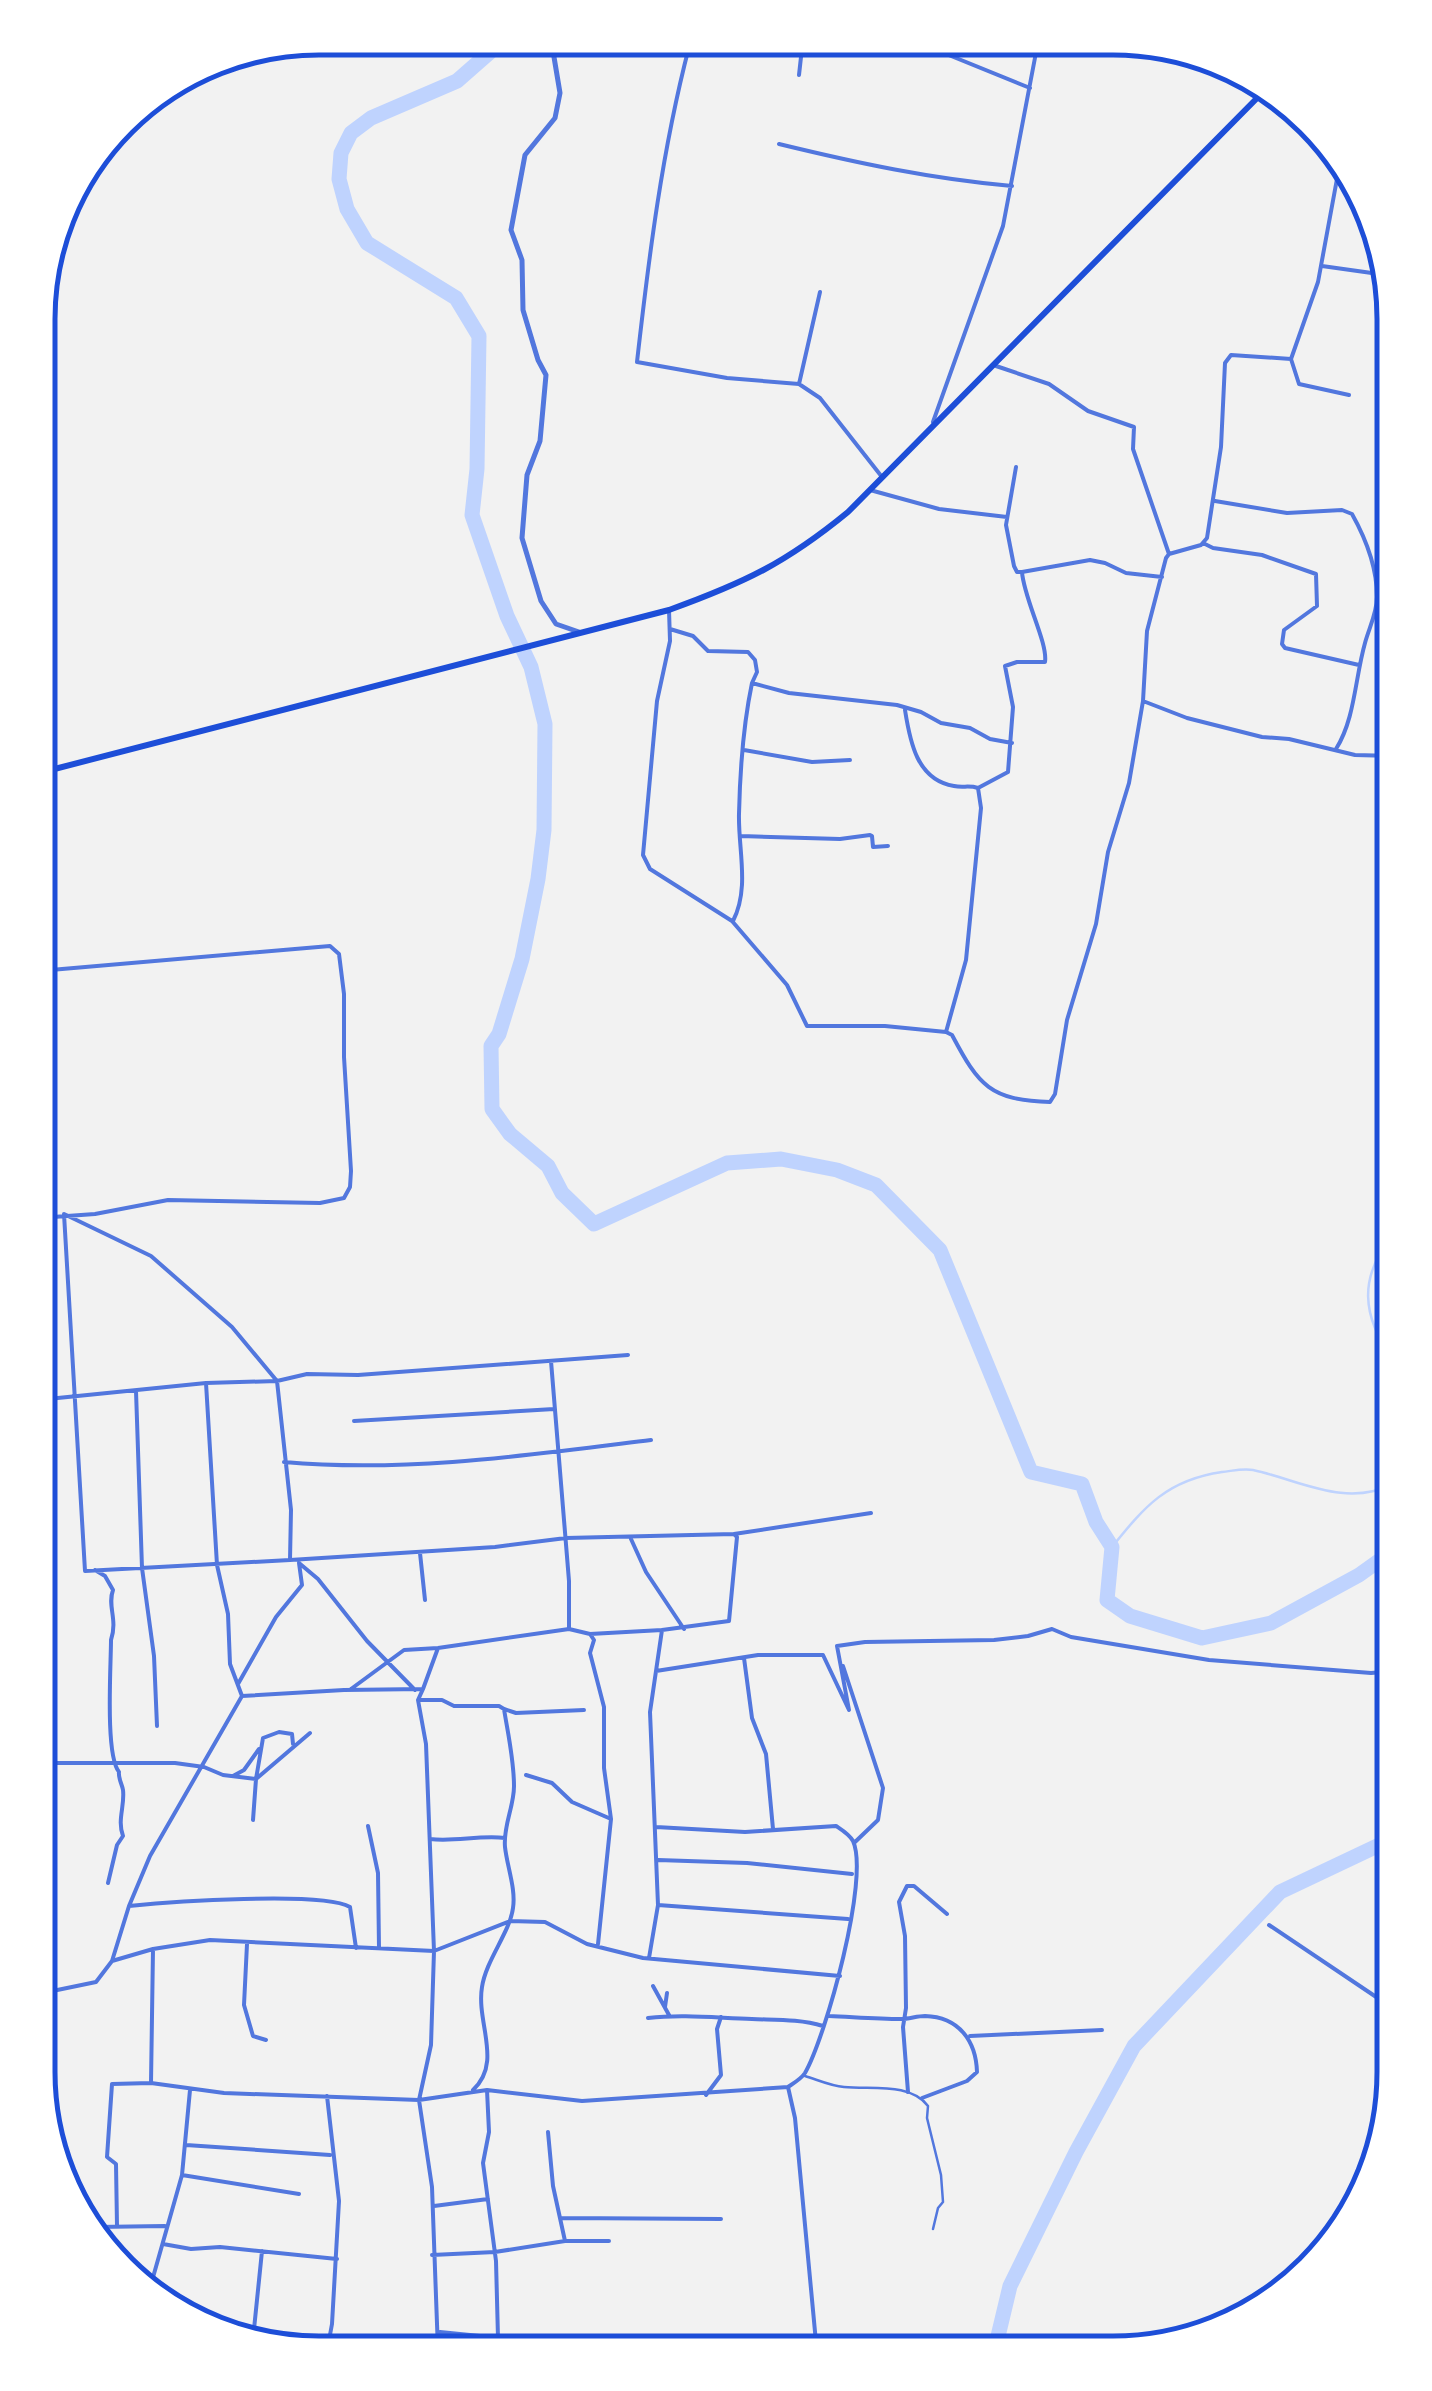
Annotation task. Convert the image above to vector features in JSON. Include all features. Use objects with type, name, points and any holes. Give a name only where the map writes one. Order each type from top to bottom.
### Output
[{"type":"highway","points":[[55,769],[669,610],[762,574],[818,537],[870,490],[1257,98]]},
{"type":"street","points":[[554,55],[560,94],[555,118],[525,155],[511,230],[522,260],[523,310],[546,375],[540,441],[527,475],[522,538],[541,601],[556,624],[579,632]]},
{"type":"street","points":[[687,55],[650,248],[637,362],[727,378],[799,384],[820,398],[882,477]]},
{"type":"street","points":[[799,75],[801,55]]},
{"type":"street","points":[[949,55],[1030,88]]},
{"type":"street","points":[[932,426],[1002,226],[1036,55]]},
{"type":"street","points":[[779,144],[922,177],[1012,186]]},
{"type":"street","points":[[1338,181],[1322,266],[1291,359],[1299,384],[1348,395]]},
{"type":"street","points":[[1322,266],[1373,272]]},
{"type":"street","points":[[799,384],[820,292]]},
{"type":"street","points":[[1204,543],[1215,501],[1226,359],[1291,359]]},
{"type":"street","points":[[669,610],[643,855],[650,868],[732,921],[787,985],[807,1026],[885,1026],[946,1032],[952,1035],[976,1077],[989,1090],[1050,1102],[1055,1094],[1066,1020],[1096,924],[1108,852],[1129,782],[1142,700],[1147,631],[1169,554],[1133,448],[1134,427],[1088,411],[1048,384],[992,364]]},
{"type":"street","points":[[1016,468],[1006,525],[1016,572],[1090,560],[1126,574],[1163,577]]},
{"type":"street","points":[[870,490],[939,509],[1007,517]]},
{"type":"street","points":[[1215,501],[1287,513],[1342,510],[1352,514],[1368,547],[1377,594]]},
{"type":"street","points":[[1169,554],[1204,543],[1212,548],[1262,555],[1316,574],[1318,606],[1284,630],[1282,644],[1285,648],[1359,664]]},
{"type":"street","points":[[905,708],[922,769],[956,787],[978,788],[1008,772],[1014,707],[1005,666],[1045,662],[1046,652],[1030,612],[1022,572]]},
{"type":"street","points":[[1336,750],[1345,735],[1377,596]]},
{"type":"street","points":[[670,629],[693,636],[708,651],[748,652],[756,660],[739,816],[739,907],[732,921]]},
{"type":"street","points":[[752,683],[789,693],[905,708],[1012,744]]},
{"type":"street","points":[[1142,700],[1234,730],[1354,755],[1377,756]]},
{"type":"street","points":[[744,750],[812,762],[850,760]]},
{"type":"street","points":[[946,1032],[966,960],[981,808],[978,788]]},
{"type":"street","points":[[741,836],[872,836],[873,847],[888,846]]},
{"type":"street","points":[[55,970],[330,946],[339,954],[344,994],[352,1172],[344,1198],[320,1203],[168,1200],[95,1214],[55,1215]]},
{"type":"street","points":[[64,1214],[151,1256],[232,1327],[277,1381],[292,1510],[290,1560]]},
{"type":"street","points":[[64,1214],[86,1571],[420,1552],[566,1538],[734,1534],[871,1513]]},
{"type":"street","points":[[55,1399],[206,1383],[277,1381],[307,1374],[358,1375],[628,1355]]},
{"type":"street","points":[[552,1361],[566,1538],[568,1628]]},
{"type":"street","points":[[206,1383],[216,1564],[228,1614],[230,1664],[242,1696]]},
{"type":"street","points":[[136,1390],[142,1568],[154,1656],[157,1726]]},
{"type":"street","points":[[354,1421],[555,1409]]},
{"type":"street","points":[[284,1462],[338,1466],[558,1452],[651,1440]]},
{"type":"street","points":[[350,1690],[404,1650],[568,1628],[590,1634],[684,1629],[728,1621],[737,1538],[734,1534]]},
{"type":"street","points":[[630,1537],[646,1572],[684,1629]]},
{"type":"street","points":[[420,1552],[425,1600]]},
{"type":"street","points":[[290,1560],[299,1563],[331,1594],[367,1641],[390,1660],[397,1674],[414,1690]]},
{"type":"street","points":[[237,1687],[276,1617],[302,1585],[299,1563]]},
{"type":"street","points":[[95,1570],[113,1590],[110,1597],[116,1626],[110,1640],[112,1765],[123,1790],[123,1836],[108,1883]]},
{"type":"street","points":[[837,1646],[994,1640],[1052,1629],[1071,1637],[1209,1660],[1376,1672]]},
{"type":"street","points":[[649,1958],[658,1905],[650,1712],[662,1630]]},
{"type":"street","points":[[590,1634],[594,1640],[590,1653],[604,1706],[604,1768],[610,1819],[598,1946]]},
{"type":"street","points":[[656,1671],[744,1657],[823,1655],[849,1710],[837,1646]]},
{"type":"street","points":[[837,1646],[883,1788],[878,1820],[854,1844]]},
{"type":"street","points":[[438,1648],[418,1700],[426,1744],[434,1951],[431,2046],[419,2100],[432,2206],[439,2336]]},
{"type":"street","points":[[744,1657],[752,1718],[766,1754],[773,1829]]},
{"type":"street","points":[[242,1696],[424,1690]]},
{"type":"street","points":[[55,1990],[96,1982],[112,1961],[150,1856],[242,1696]]},
{"type":"street","points":[[418,1700],[442,1700],[454,1706],[490,1704],[516,1713],[584,1710]]},
{"type":"street","points":[[470,2093],[483,2080],[489,2054],[482,2015],[482,1985],[514,1906],[505,1838],[514,1788],[504,1709]]},
{"type":"street","points":[[253,1820],[262,1738],[279,1732],[292,1734],[293,1744]]},
{"type":"street","points":[[55,1764],[175,1762],[256,1779],[310,1733]]},
{"type":"street","points":[[233,1776],[244,1770],[259,1749]]},
{"type":"street","points":[[526,1776],[552,1784],[572,1802],[610,1819]]},
{"type":"street","points":[[368,1826],[378,1873],[379,1948]]},
{"type":"street","points":[[117,2226],[116,2164],[107,2157],[112,2084],[419,2100],[487,2090],[582,2101],[788,2088],[804,2076],[830,2016],[850,1919],[854,1844],[836,1826],[745,1832],[656,1827]]},
{"type":"street","points":[[429,1838],[505,1838]]},
{"type":"street","points":[[658,1860],[748,1863],[854,1874]]},
{"type":"street","points":[[908,2092],[901,1892],[914,1886],[947,1914]]},
{"type":"street","points":[[129,1906],[339,1900],[350,1906],[356,1948]]},
{"type":"street","points":[[658,1905],[850,1919]]},
{"type":"street","points":[[112,1961],[210,1940],[434,1951],[510,1920],[544,1922],[587,1944],[649,1958],[840,1976]]},
{"type":"street","points":[[1270,1924],[1376,1997]]},
{"type":"street","points":[[247,1944],[244,2005],[253,2036],[266,2040]]},
{"type":"street","points":[[150,2084],[154,1949]]},
{"type":"street","points":[[654,1986],[669,2016]]},
{"type":"street","points":[[665,2007],[668,1993]]},
{"type":"street","points":[[830,2016],[926,2016],[943,2020],[970,2036],[1102,2030]]},
{"type":"street","points":[[648,2018],[721,2017],[824,2026]]},
{"type":"street","points":[[706,2094],[721,2076],[717,2029],[721,2017]]},
{"type":"street","points":[[922,2098],[967,2081],[977,2072],[970,2036]]},
{"type":"street","points":[[804,2076],[841,2087],[908,2092],[922,2098],[928,2106],[927,2118],[942,2175],[943,2202],[933,2229]]},
{"type":"street","points":[[788,2088],[795,2118],[815,2336]]},
{"type":"street","points":[[155,2278],[165,2226],[182,2175],[190,2090]]},
{"type":"street","points":[[487,2090],[489,2132],[484,2163],[495,2252],[498,2336]]},
{"type":"street","points":[[327,2096],[339,2202],[330,2336]]},
{"type":"street","points":[[548,2132],[565,2241]]},
{"type":"street","points":[[186,2144],[332,2156]]},
{"type":"street","points":[[182,2175],[300,2194]]},
{"type":"street","points":[[432,2206],[488,2199]]},
{"type":"street","points":[[560,2218],[722,2219]]},
{"type":"street","points":[[106,2227],[165,2226]]},
{"type":"street","points":[[432,2255],[495,2252],[565,2241],[609,2241]]},
{"type":"street","points":[[162,2244],[337,2259]]},
{"type":"street","points":[[254,2328],[262,2251]]},
{"type":"street","points":[[439,2332],[478,2336]]},
{"type":"waterway","points":[[487,55],[457,81],[371,118],[351,133],[341,153],[339,179],[347,209],[367,243],[456,298],[479,336],[477,469],[472,515],[507,616],[531,667],[545,724],[544,830],[538,879],[522,959],[499,1034],[491,1046],[492,1109],[510,1134],[548,1166],[562,1193],[594,1224],[727,1163],[781,1159],[837,1170],[876,1185],[940,1250],[1031,1472],[1082,1484],[1096,1522],[1112,1547],[1107,1600],[1130,1616],[1202,1638],[1271,1623],[1376,1563]]},
{"type":"waterway","points":[[1376,1260],[1368,1297],[1376,1331]]},
{"type":"waterway","points":[[1112,1547],[1159,1497],[1203,1476],[1249,1469],[1322,1490],[1376,1491]]},
{"type":"waterway","points":[[998,2336],[1010,2286],[1134,2046],[1280,1892],[1376,1846]]}]
